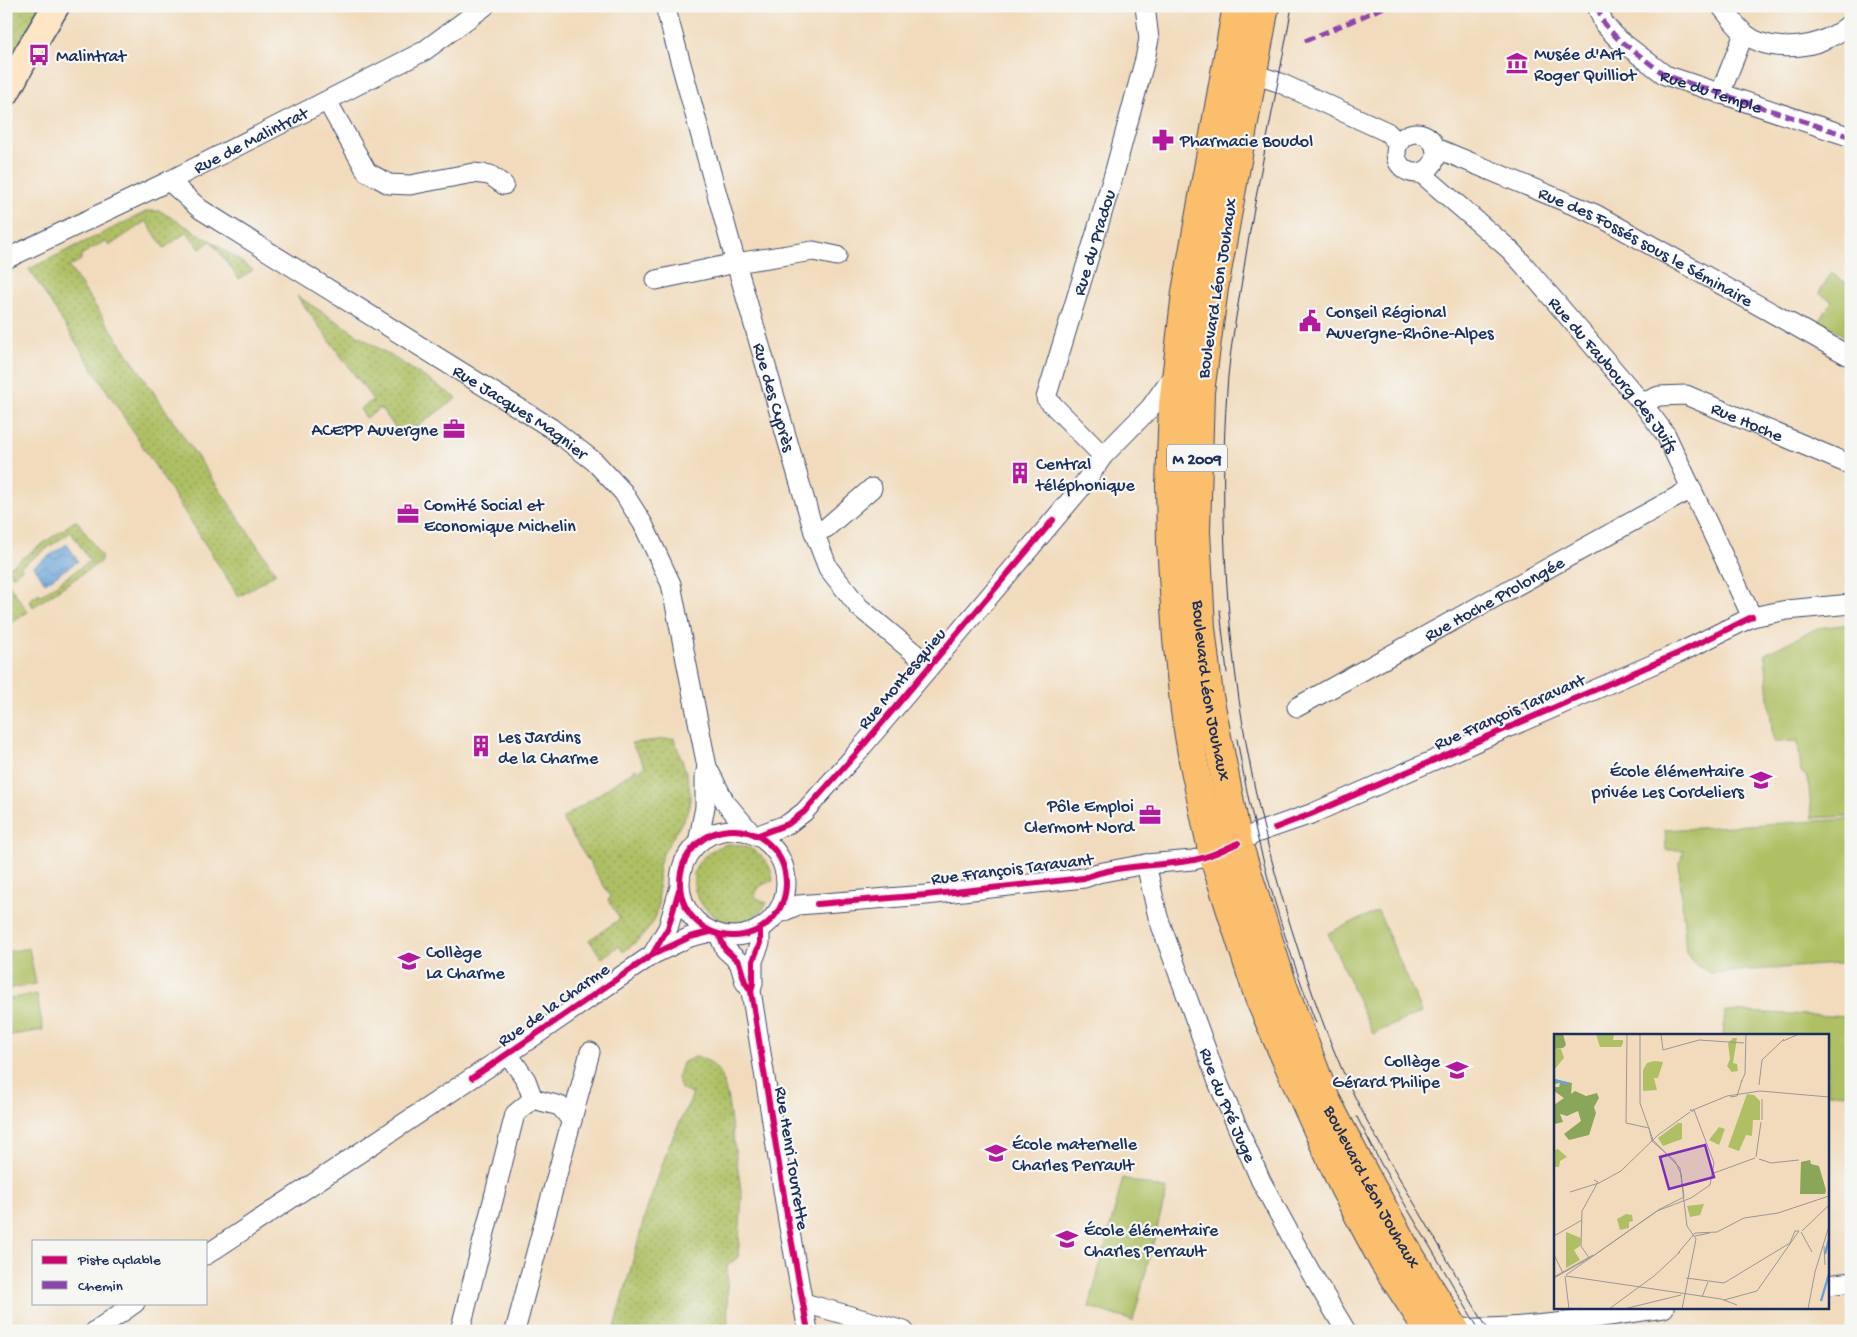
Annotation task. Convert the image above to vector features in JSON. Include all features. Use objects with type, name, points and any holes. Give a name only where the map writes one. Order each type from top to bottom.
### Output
[{"type":"main road","points":[[6,93],[56,6]]},
{"type":"main road","name":"Boulevard Léon Jouhaux","points":[[1265,6],[1214,288],[1200,392],[1196,532],[1201,628],[1209,696],[1238,843],[1283,986],[1326,1100],[1364,1174],[1399,1236],[1446,1330]]},
{"type":"main road","points":[[1221,94],[1240,76],[1253,74],[1240,52],[1241,36],[1236,15]]},
{"type":"main road","name":"Boulevard Léon Jouhaux","points":[[1236,15],[1186,292],[1176,371],[1170,485],[1171,543],[1175,614],[1192,760],[1213,855],[1260,998],[1305,1102],[1344,1188],[1383,1261],[1446,1330]]},
{"type":"street","name":"Rue de Malintrat","points":[[7,258],[169,181],[424,52],[485,6]]},
{"type":"street","name":"Rue des Cyprès","points":[[665,6],[736,263],[814,532],[828,568],[859,607],[930,666]]},
{"type":"street","name":"Rue du Pradou","points":[[1103,456],[1046,398],[1116,166],[1145,59],[1149,39],[1144,6]]},
{"type":"street","name":"Rue du Temple","points":[[1597,6],[1604,24],[1618,39],[1656,69],[1672,78],[1851,137]]},
{"type":"street","points":[[1721,6],[1744,34],[1764,43],[1782,46],[1815,43],[1829,38],[1851,23]]},
{"type":"street","points":[[1720,94],[1744,34]]},
{"type":"street","points":[[1253,74],[1278,82],[1387,132],[1398,143]]},
{"type":"street","points":[[327,101],[367,172],[389,184],[410,185],[473,173],[490,175],[504,185]]},
{"type":"street","points":[[1420,133],[1430,138],[1436,148],[1436,158],[1430,167],[1421,172],[1409,172],[1400,165],[1396,155],[1398,143],[1408,134],[1420,133]]},
{"type":"street","name":"Rue des Fossés sous le Séminaire","points":[[1436,148],[1595,214],[1851,357]]},
{"type":"street","name":"Rue du Faubourg des Juifs","points":[[1421,172],[1514,254],[1642,403],[1666,434],[1752,617]]},
{"type":"street","name":"Rue Jacques Magnier","points":[[169,181],[200,209],[551,428],[595,462],[623,492],[643,524],[671,584],[707,767]]},
{"type":"street","points":[[656,280],[736,263],[813,250],[837,256]]},
{"type":"street","name":"Rue Montesquieu","points":[[754,835],[788,824],[804,812],[855,755],[1080,489],[1103,456],[1150,408],[1176,371]]},
{"type":"street","name":"Rue Hoche","points":[[1642,403],[1659,396],[1686,395],[1851,465]]},
{"type":"street","points":[[814,532],[826,528],[872,488]]},
{"type":"street","name":"Rue Hoche Prolongée","points":[[1297,707],[1691,489]]},
{"type":"street","name":"Rue François Taravant","points":[[775,915],[798,905],[926,895],[1084,878],[1098,873],[1146,864],[1193,860],[1213,855],[1256,833],[1312,814],[1681,652],[1752,617],[1851,604]]},
{"type":"street","points":[[707,767],[726,802],[754,835]]},
{"type":"street","points":[[698,843],[705,807],[705,776],[707,767]]},
{"type":"street","points":[[652,955],[668,928],[679,890],[681,869],[690,850],[706,837],[725,830],[746,831],[765,840],[780,856],[787,876],[786,897],[775,915],[760,929],[740,936],[714,934]]},
{"type":"street","name":"Rue du Pré Juge","points":[[1146,864],[1158,917],[1219,1085],[1261,1181],[1310,1271],[1346,1331]]},
{"type":"street","points":[[679,890],[686,910],[700,925],[714,934],[725,949],[739,962],[745,982],[751,991]]},
{"type":"street","points":[[751,991],[753,960],[760,943],[760,929]]},
{"type":"street","name":"Rue de la Charme","points":[[208,1255],[508,1054],[652,955],[690,937],[714,934]]},
{"type":"street","name":"Rue Henri Tourrette","points":[[751,991],[789,1227],[808,1331]]},
{"type":"street","points":[[515,1331],[590,1052]]},
{"type":"street","points":[[508,1054],[526,1080],[533,1100]]},
{"type":"street","points":[[533,1100],[560,1106],[572,1121]]},
{"type":"street","points":[[460,1331],[515,1114],[533,1100]]},
{"type":"street","points":[[1830,1285],[1851,1282]]},
{"type":"street","points":[[804,1303],[904,1331]]},
{"type":"street","points":[[94,1331],[134,1304]]},
{"type":"street","points":[[1446,1330],[1571,1322],[1652,1310]]},
{"type":"green space","points":[[10,6],[43,6],[6,72],[6,12]]},
{"type":"green space","points":[[148,211],[160,211],[211,241],[200,249],[187,232],[164,248],[146,221],[109,246],[105,241],[81,255],[81,260],[69,267],[276,573],[239,597],[29,269]]},
{"type":"green space","points":[[211,241],[253,270],[239,279]]},
{"type":"green space","points":[[1831,273],[1851,286],[1851,340],[1820,321],[1832,301],[1819,293]]},
{"type":"green space","points":[[297,296],[457,398],[402,437],[381,408],[366,418],[360,409],[373,400]]},
{"type":"green space","points":[[75,521],[78,522],[102,557],[100,562],[33,607],[29,600],[39,593],[41,595],[90,561],[71,532],[21,566],[22,569],[12,576],[7,569]]},
{"type":"green space","points":[[6,580],[28,612],[6,627]]},
{"type":"green space","points":[[1851,624],[1851,816],[1812,818],[1808,778],[1801,772],[1798,741],[1773,742],[1765,654],[1817,628]]},
{"type":"green space","points":[[674,738],[687,777],[690,801],[686,814],[661,859],[658,880],[658,910],[646,932],[633,944],[623,952],[619,946],[602,958],[589,940],[620,919],[608,900],[611,897],[562,819],[636,769],[637,772],[645,766],[631,743]]},
{"type":"green space","points":[[1851,819],[1851,963],[1711,973],[1693,963],[1686,952],[1679,864],[1684,850],[1666,850],[1665,830]]},
{"type":"green space","points":[[727,844],[744,846],[758,853],[768,865],[773,881],[761,886],[756,893],[755,897],[767,903],[751,919],[734,923],[717,918],[703,906],[695,890],[695,872],[704,856]]},
{"type":"green space","points":[[1378,911],[1422,1012],[1373,1034],[1328,933]]},
{"type":"green space","points":[[29,948],[36,984],[6,989],[6,952]]},
{"type":"green space","points":[[37,994],[43,1030],[6,1036],[6,999]]},
{"type":"green space","points":[[1725,1011],[1851,1017],[1851,1094],[1830,1093],[1830,1034],[1723,1034]]},
{"type":"green space","points":[[697,1056],[710,1062],[720,1073],[727,1095],[742,1197],[738,1257],[727,1266],[728,1331],[614,1331],[645,1215],[669,1145],[693,1094],[682,1090],[677,1078],[682,1063]]},
{"type":"green space","points":[[1123,1178],[1167,1190],[1133,1321],[1089,1307]]},
{"type":"water","points":[[67,544],[78,561],[45,583],[34,566]]},
{"type":"tram line","points":[[1292,6],[1248,246],[1232,340],[1228,376],[1224,449],[1224,521],[1227,593],[1234,665],[1259,807],[1276,877],[1321,1018],[1359,1106],[1489,1331]]},
{"type":"tram line","points":[[1220,610],[1227,673]]},
{"type":"tram line","points":[[1237,739],[1251,812],[1269,883],[1291,954],[1316,1023]]},
{"type":"tram line","points":[[1357,1117],[1381,1164],[1480,1331]]},
{"type":"marked path","points":[[1305,41],[1387,6]]},
{"type":"marked path","points":[[1597,6],[1604,24],[1618,39],[1665,75],[1851,137]]},
{"type":"cycle path","points":[[756,836],[788,824],[804,812],[855,755],[1053,520]]},
{"type":"cycle path","points":[[1275,828],[1681,652],[1752,617]]},
{"type":"cycle path","points":[[733,830],[753,834],[771,845],[782,863],[786,883],[782,903],[771,921],[753,932],[733,936],[713,932],[695,921],[684,903],[680,883],[684,863],[695,845],[713,834],[733,830]]},
{"type":"cycle path","points":[[817,904],[926,895],[1084,878],[1111,870],[1200,859],[1238,843]]},
{"type":"cycle path","points":[[652,955],[668,928],[679,890]]},
{"type":"cycle path","points":[[760,929],[760,943],[753,961],[751,991],[789,1227],[808,1331]]},
{"type":"cycle path","points":[[472,1078],[652,955],[690,937],[710,932]]},
{"type":"cycle path","points":[[719,935],[725,949],[739,962],[745,982],[751,991]]},
{"type":"place","name":"Malintrat","points":[[39,55]]},
{"type":"place","name":"Musée d'Art Roger Quilliot","points":[[1517,63]]},
{"type":"place","name":"Pharmacie Boudol","points":[[1163,140]]},
{"type":"place","name":"Conseil Régional Auvergne-Rhône-Alpes","points":[[1310,321]]},
{"type":"place","name":"ACEPP Auvergne","points":[[454,429]]},
{"type":"place","name":"Central téléphonique","points":[[1020,473]]},
{"type":"place","name":"Comité Social et Economique Michelin","points":[[408,514]]},
{"type":"place","name":"Les Jardins de la Charme","points":[[481,746]]},
{"type":"place","name":"École élémentaire privée Les Cordeliers","points":[[1761,780]]},
{"type":"place","name":"Pôle Emploi Clermont Nord","points":[[1150,815]]},
{"type":"place","name":"Collège La Charme","points":[[409,961]]},
{"type":"place","name":"Collège Gérard Philipe","points":[[1457,1070]]},
{"type":"place","name":"École maternelle Charles Perrault","points":[[996,1153]]},
{"type":"place","name":"École élémentaire Charles Perrault","points":[[1067,1239]]}]
